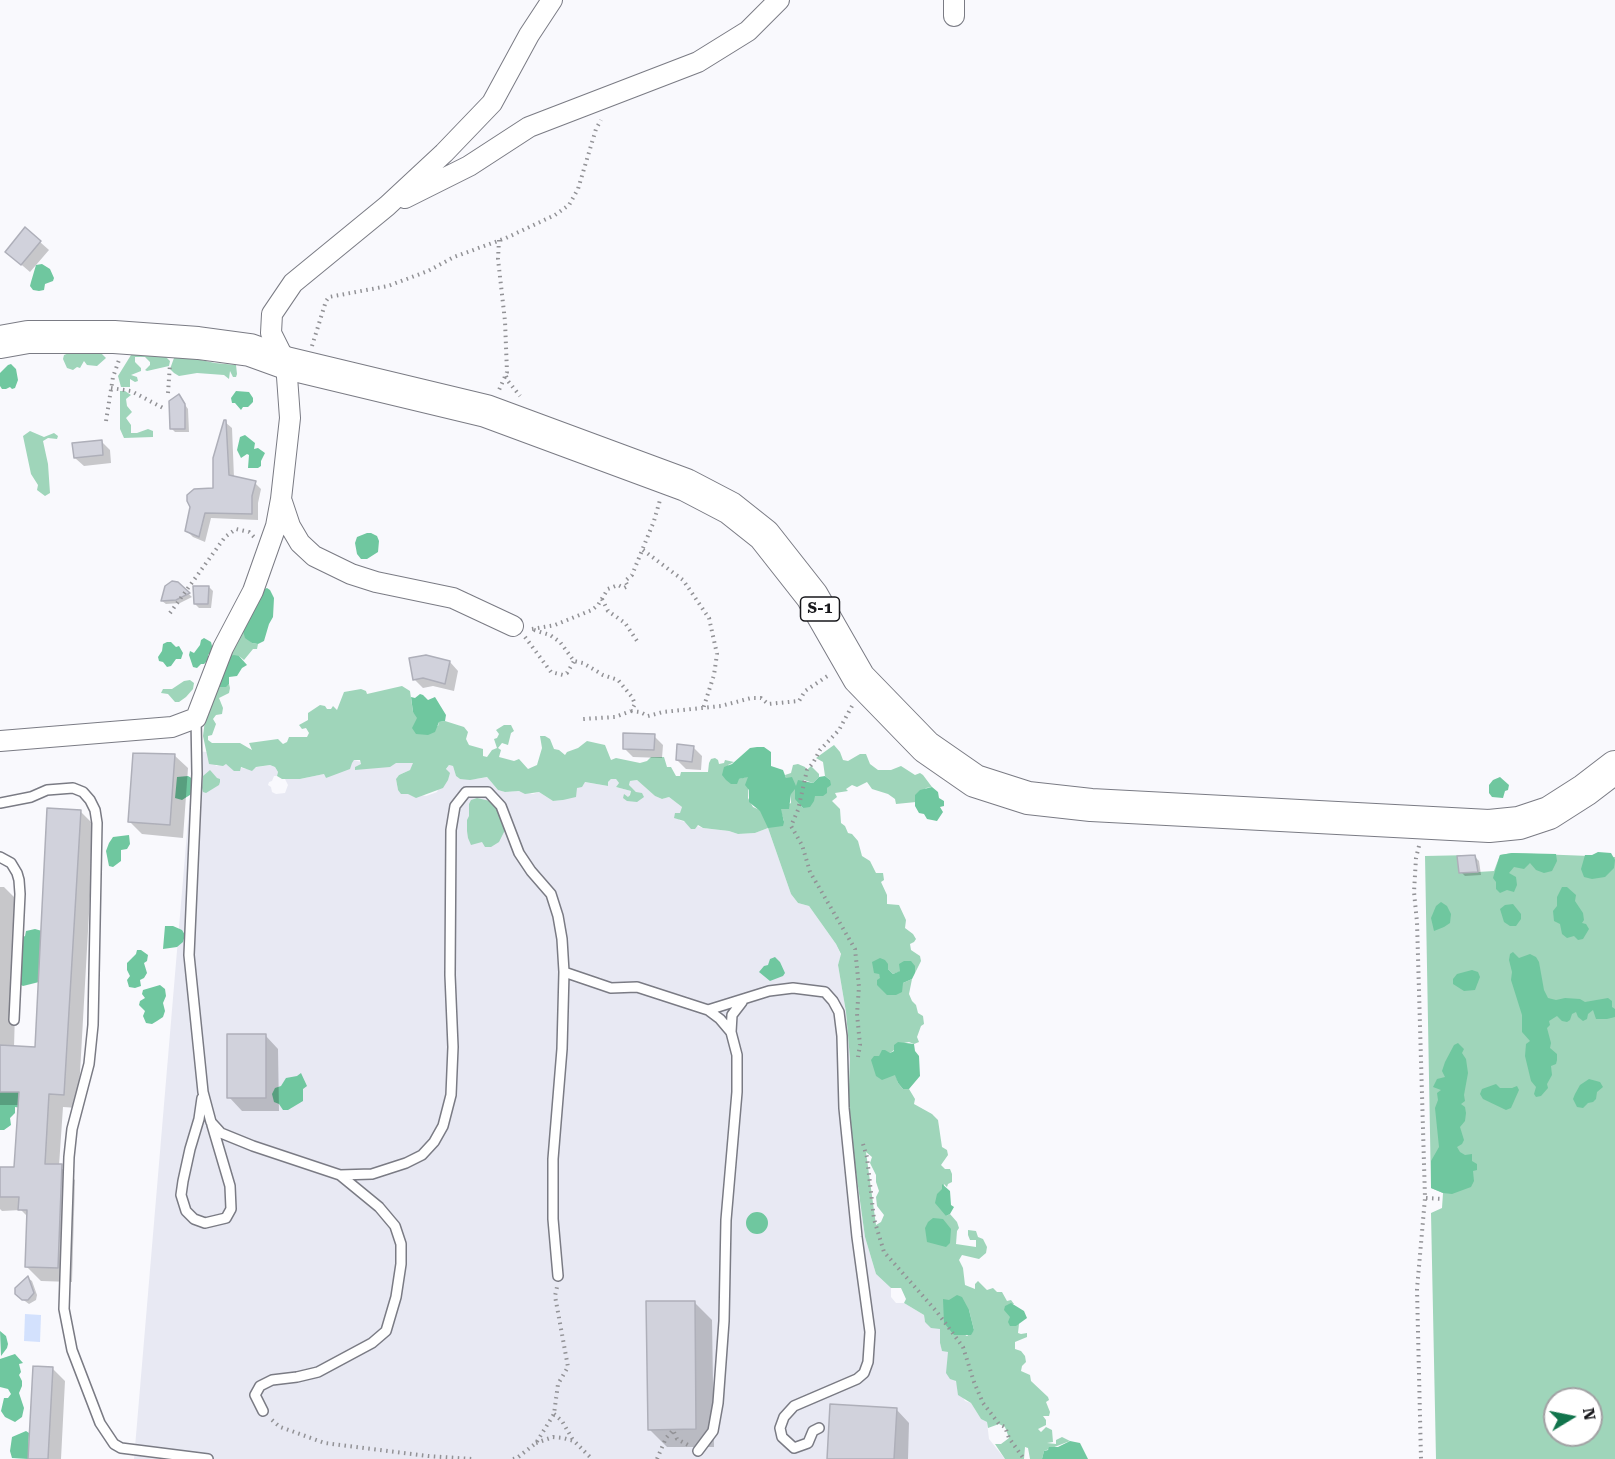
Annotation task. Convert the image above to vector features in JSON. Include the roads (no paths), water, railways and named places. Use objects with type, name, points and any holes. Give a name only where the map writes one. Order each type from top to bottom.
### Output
[{"type":"main road","name":"S-1","points":[[0,342],[28,337],[135,338],[250,350],[296,365],[477,409],[686,485],[730,508],[765,535],[813,596],[859,678],[926,747],[975,781],[1028,798],[1091,806],[1489,826],[1519,823],[1549,813],[1615,767]]},
{"type":"street","points":[[0,741],[172,728],[196,718],[223,648],[253,591],[276,526],[282,499],[296,365],[271,333],[272,314],[292,283],[387,206],[492,104],[529,35],[552,0]]},
{"type":"street","points":[[387,206],[469,166],[529,127],[698,62],[748,31],[779,0]]},
{"type":"street","points":[[282,499],[290,526],[300,543],[314,556],[351,574],[376,582],[453,598],[523,628]]},
{"type":"street","points":[[268,549],[284,540],[300,543]]},
{"type":"lane","points":[[196,718],[197,774],[189,954],[203,1092],[230,1186],[231,1209],[226,1218],[205,1223],[194,1219],[186,1211],[181,1195],[203,1092]]},
{"type":"lane","points":[[0,802],[31,796],[47,790],[73,788],[83,792],[90,800],[95,810],[97,823],[93,1024],[90,1064],[72,1129],[69,1157],[64,1309],[72,1350],[100,1423],[114,1444],[121,1448],[208,1459]]},
{"type":"lane","points":[[211,1122],[221,1133],[340,1175],[372,1174],[406,1163],[422,1155],[434,1142],[443,1126],[451,1095],[451,830],[455,806],[466,792],[488,792],[501,806],[519,853],[551,894],[558,916],[564,972],[562,1049],[553,1159],[553,1219],[558,1276]]},
{"type":"lane","points":[[0,857],[11,863],[19,880],[14,1020]]},
{"type":"lane","points":[[564,972],[611,988],[638,987],[708,1011],[720,1019],[731,1032]]},
{"type":"lane","points":[[708,1011],[769,991],[793,988],[825,992],[839,1012],[844,1108],[857,1237],[870,1332],[868,1362],[864,1373],[857,1379],[794,1406],[784,1417],[780,1428],[782,1437],[794,1448],[808,1443],[813,1431],[819,1428]]},
{"type":"lane","points":[[698,1451],[713,1431],[718,1403],[724,1321],[726,1220],[738,1092],[737,1055],[731,1032],[732,1015],[744,999]]},
{"type":"lane","points":[[263,1411],[255,1395],[260,1386],[272,1380],[318,1372],[372,1343],[386,1331],[402,1264],[401,1244],[395,1226],[340,1175]]},
{"type":"water","points":[[25,1314],[41,1315],[40,1342],[24,1341]]}]
